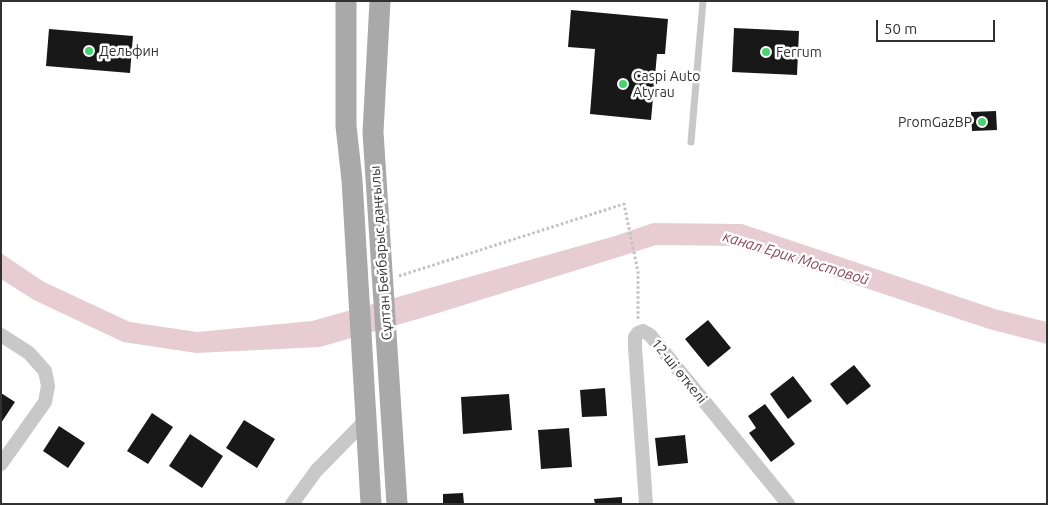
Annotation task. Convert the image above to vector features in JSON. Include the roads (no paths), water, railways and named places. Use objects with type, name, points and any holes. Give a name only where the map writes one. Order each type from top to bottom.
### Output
[{"type":"main road","name":"Сұлтан Бейбарыс даңғылы","points":[[346,1],[346,126],[352,180],[371,504]]},
{"type":"main road","name":"Сұлтан Бейбарыс даңғылы","points":[[380,1],[373,132],[397,504]]},
{"type":"street","name":"12-ші өткелі","points":[[646,504],[634,347],[635,337],[638,332],[650,335],[788,504]]},
{"type":"street","points":[[1,335],[29,353],[45,371],[48,386],[45,402],[1,464]]},
{"type":"street","points":[[292,504],[316,471],[366,420]]},
{"type":"lane","points":[[691,142],[703,1]]},
{"type":"water","name":"канал Ерик Мостовой","points":[[653,223],[742,224],[995,309],[1047,322],[1047,344],[989,329],[739,246],[656,245],[435,314],[320,347],[196,353],[123,342],[34,300],[1,279],[1,253],[44,282],[130,322],[197,332],[312,321],[615,236]]},
{"type":"place","name":"Дельфин","points":[[89,51]]},
{"type":"place","name":"Ferrum","points":[[766,52]]},
{"type":"place","name":"Caspi Auto Atyrau","points":[[623,84]]},
{"type":"place","name":"PromGazBP","points":[[982,122]]}]
